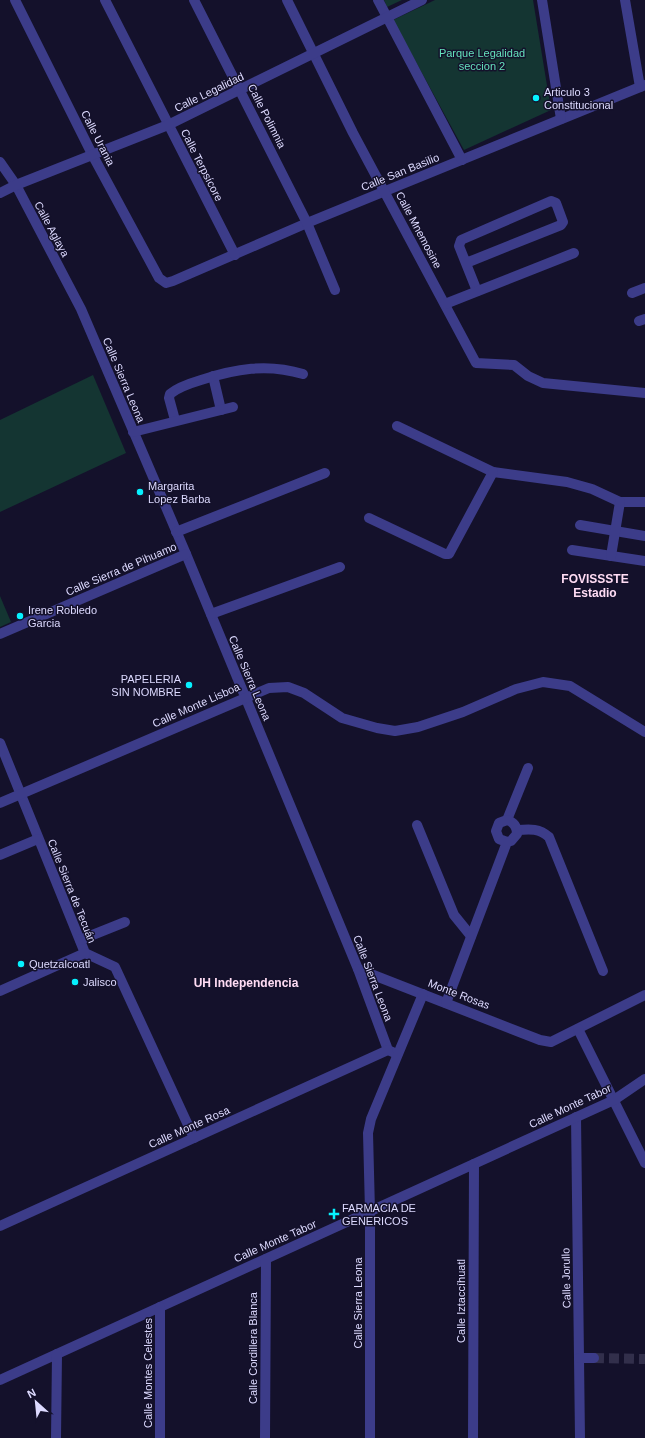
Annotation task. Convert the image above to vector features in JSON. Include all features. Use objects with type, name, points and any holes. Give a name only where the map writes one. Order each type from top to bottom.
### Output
[{"type":"street","name":"Calle Urania","points":[[15,0],[93,156],[159,278],[166,282]]},
{"type":"street","name":"Calle Terpsícore","points":[[105,0],[235,255]]},
{"type":"street","name":"Calle Polimnia","points":[[194,0],[307,223],[335,290]]},
{"type":"street","name":"Calle Mnemosine","points":[[287,0],[385,192],[476,363],[514,365],[528,376],[543,383],[645,393]]},
{"type":"street","points":[[378,0],[462,160]]},
{"type":"street","name":"Calle Legalidad","points":[[0,193],[16,185],[93,156],[168,125],[422,0]]},
{"type":"street","points":[[542,0],[561,120]]},
{"type":"street","points":[[625,0],[642,86]]},
{"type":"street","name":"Calle San Basilio","points":[[166,282],[173,281],[307,223],[642,86]]},
{"type":"street","name":"Calle Aglaya","points":[[0,162],[16,185],[80,309]]},
{"type":"street","points":[[466,263],[561,225],[563,222],[556,204],[551,201],[461,240],[459,246],[477,291]]},
{"type":"street","points":[[445,304],[574,252]]},
{"type":"street","points":[[632,293],[645,288]]},
{"type":"street","name":"Calle Sierra Leona","points":[[80,309],[211,614],[358,969],[388,1050]]},
{"type":"street","points":[[175,420],[169,398],[170,394],[194,382],[230,371],[259,367],[284,369],[303,374]]},
{"type":"street","points":[[213,376],[220,410]]},
{"type":"street","points":[[133,432],[175,420],[233,407]]},
{"type":"street","points":[[397,426],[493,472],[567,482],[592,489],[620,502],[645,502]]},
{"type":"street","points":[[369,518],[444,554],[449,554],[493,472]]},
{"type":"street","points":[[176,532],[325,473]]},
{"type":"street","points":[[611,556],[620,502]]},
{"type":"street","points":[[580,525],[645,536]]},
{"type":"street","points":[[572,550],[645,561]]},
{"type":"street","name":"Calle Sierra de Pihuamo","points":[[0,634],[186,554]]},
{"type":"street","points":[[211,614],[340,567]]},
{"type":"street","name":"Calle Monte Lisboa","points":[[0,803],[245,696],[269,688],[288,687],[304,693],[342,718],[377,728],[395,731],[425,724],[463,712],[516,689],[543,682],[570,686],[645,732]]},
{"type":"street","name":"Calle Sierra de Tecuán","points":[[0,743],[85,953],[115,967],[194,1138]]},
{"type":"street","points":[[507,820],[528,768]]},
{"type":"street","points":[[446,1003],[507,842],[514,838],[517,830],[514,823],[507,820],[499,823],[496,831],[499,839],[507,842]]},
{"type":"street","points":[[417,825],[454,914],[471,936]]},
{"type":"street","points":[[517,830],[536,829],[549,837],[603,972]]},
{"type":"street","points":[[0,856],[38,839]]},
{"type":"street","points":[[80,940],[125,922]]},
{"type":"street","points":[[0,991],[85,953]]},
{"type":"street","name":"Monte Rosas","points":[[358,969],[540,1040],[551,1042],[578,1029]]},
{"type":"street","name":"Calle Sierra Leona","points":[[370,1438],[370,1212],[368,1132],[371,1119],[423,994]]},
{"type":"street","points":[[645,995],[578,1029],[645,1163]]},
{"type":"street","points":[[388,1050],[398,1054]]},
{"type":"street","name":"Calle Monte Rosa","points":[[0,1226],[388,1050]]},
{"type":"street","name":"Calle Monte Tabor","points":[[0,1380],[614,1100],[645,1079]]},
{"type":"street","name":"Calle Jorullo","points":[[576,1117],[580,1438]]},
{"type":"street","name":"Calle Iztaccíhuatl","points":[[473,1438],[474,1164]]},
{"type":"street","name":"Calle Cordillera Blanca","points":[[265,1438],[266,1259]]},
{"type":"street","name":"Calle Montes Celestes","points":[[160,1307],[160,1438]]},
{"type":"street","points":[[56,1438],[57,1354]]},
{"type":"street","points":[[579,1358],[594,1358]]},
{"type":"green space","points":[[384,0],[402,0],[387,7]]},
{"type":"green space","name":"Parque Legalidad seccion 2","points":[[435,0],[533,0],[551,110],[464,150],[393,20]]},
{"type":"green space","points":[[93,375],[126,453],[0,512],[0,420]]},
{"type":"green space","points":[[0,596],[11,622],[0,627]]},
{"type":"tunnel","points":[[594,1358],[645,1359]]},
{"type":"place","name":"Articulo 3 Constitucional","points":[[536,98]]},
{"type":"place","name":"Margarita Lopez Barba","points":[[140,492]]},
{"type":"place","name":"Irene Robledo Garcia","points":[[20,616]]},
{"type":"place","name":"PAPELERIA SIN NOMBRE","points":[[189,685]]},
{"type":"place","name":"Quetzalcoatl","points":[[21,964]]},
{"type":"place","name":"Jalisco","points":[[75,982]]},
{"type":"place","name":"FARMACIA DE GENERICOS","points":[[334,1214]]},
{"type":"district","name":"FOVISSSTE Estadio","points":[[595,586]]},
{"type":"district","name":"UH Independencia","points":[[246,983]]}]
